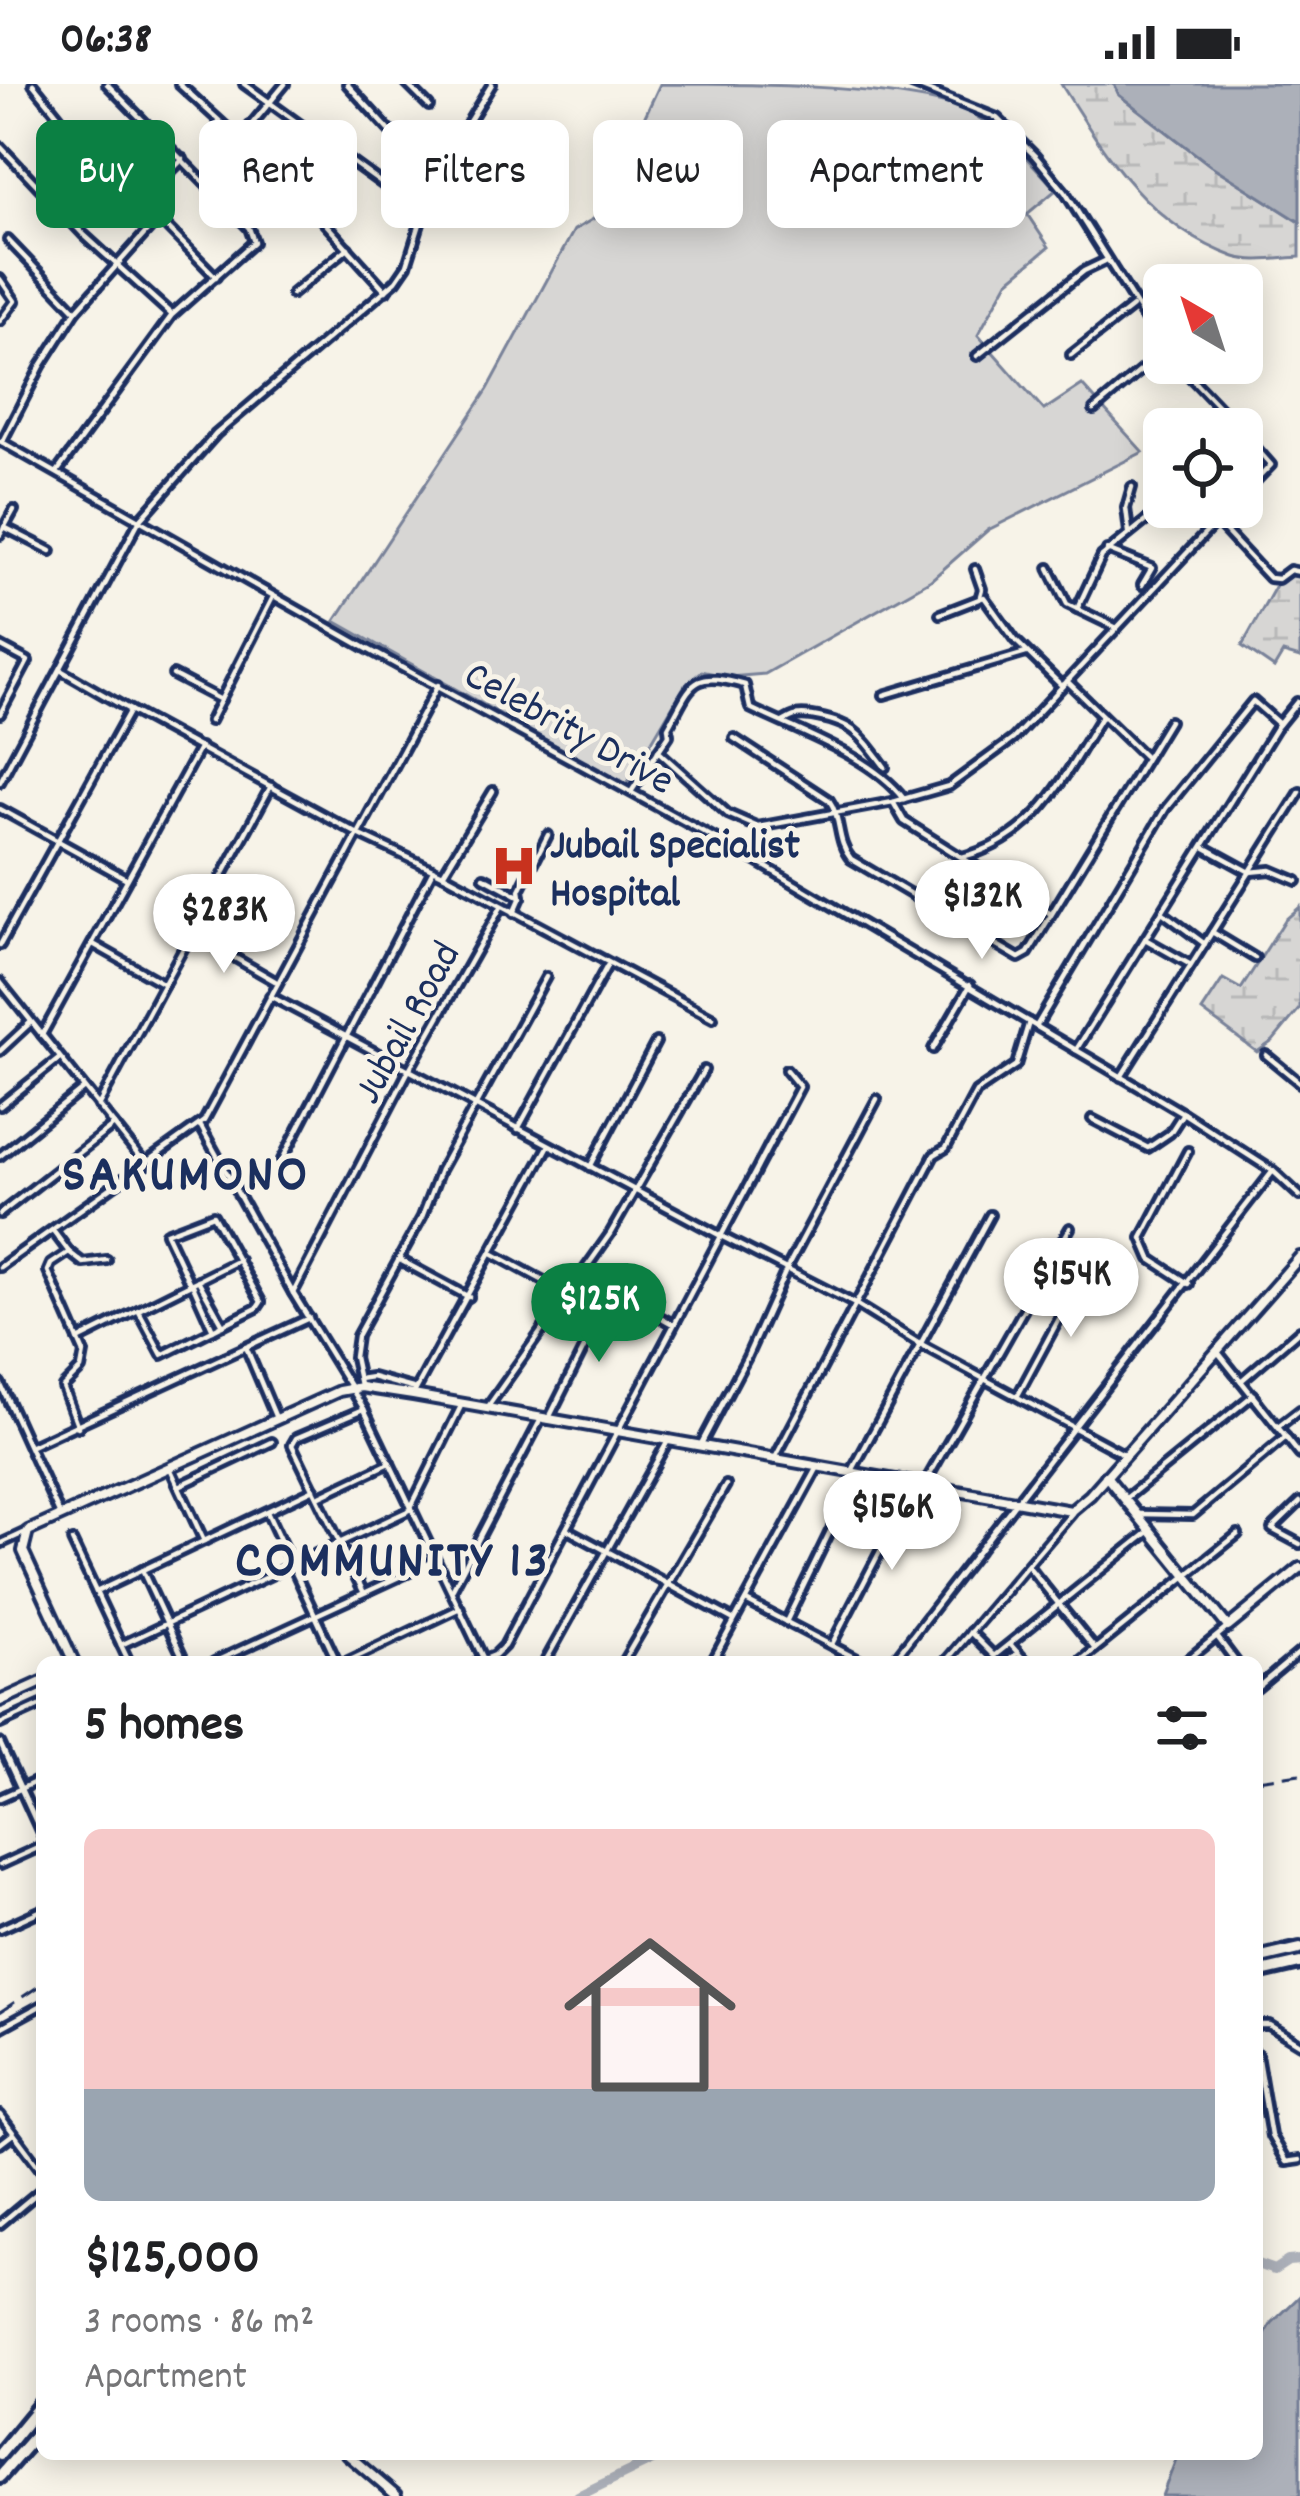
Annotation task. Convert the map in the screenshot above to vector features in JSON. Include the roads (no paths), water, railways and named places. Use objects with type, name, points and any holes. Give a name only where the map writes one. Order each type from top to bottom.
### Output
[{"type":"main road","points":[[1263,1958],[1300,1949]]},
{"type":"main road","points":[[1263,1972],[1300,1963]]},
{"type":"main road","points":[[0,2454],[36,2410]]},
{"type":"main road","points":[[0,2476],[36,2435]]},
{"type":"street","points":[[33,84],[66,120]]},
{"type":"street","points":[[107,84],[199,177]]},
{"type":"street","points":[[179,84],[221,120]]},
{"type":"street","points":[[244,84],[381,184]]},
{"type":"street","points":[[254,120],[285,84]]},
{"type":"street","points":[[347,84],[381,121]]},
{"type":"street","points":[[406,84],[429,106]]},
{"type":"street","points":[[469,120],[491,84]]},
{"type":"street","points":[[912,84],[939,88],[1002,122],[1065,192],[1143,319]]},
{"type":"street","points":[[0,146],[46,197],[172,315]]},
{"type":"street","points":[[175,167],[183,159]]},
{"type":"street","points":[[1,441],[76,311],[150,228]]},
{"type":"street","points":[[169,228],[216,277]]},
{"type":"street","points":[[57,472],[172,315],[248,250],[254,237],[246,228]]},
{"type":"street","points":[[329,228],[386,290]]},
{"type":"street","points":[[0,782],[139,521],[216,434],[386,290],[407,265],[417,228]]},
{"type":"street","points":[[8,240],[76,311]]},
{"type":"street","points":[[292,294],[348,248]]},
{"type":"street","points":[[977,356],[1084,271],[1105,260]]},
{"type":"street","points":[[0,279],[15,302],[0,321]]},
{"type":"street","points":[[1071,355],[1134,306]]},
{"type":"street","points":[[1094,410],[1143,368]]},
{"type":"street","points":[[1197,384],[1220,408]]},
{"type":"street","name":"Celebrity Drive","points":[[1,441],[970,985],[1183,1113],[1273,1171],[1300,1196]]},
{"type":"street","points":[[1129,532],[1126,508],[1132,488]]},
{"type":"street","points":[[14,510],[2,531],[51,551]]},
{"type":"street","points":[[1077,609],[1097,563],[1143,522]]},
{"type":"street","points":[[658,751],[704,796],[740,821],[772,827],[893,802],[968,775],[1013,739],[1210,528]]},
{"type":"street","points":[[1222,528],[1268,578],[1300,572]]},
{"type":"street","points":[[1108,550],[1152,568],[1142,585]]},
{"type":"street","points":[[1049,568],[1063,600],[1118,628]]},
{"type":"street","points":[[975,569],[980,596]]},
{"type":"street","points":[[210,721],[274,596]]},
{"type":"street","points":[[940,614],[980,596],[987,599],[1026,652],[1145,757]]},
{"type":"street","points":[[0,646],[28,662],[0,714]]},
{"type":"street","points":[[884,695],[1026,652]]},
{"type":"street","points":[[62,671],[358,834],[443,874],[713,1018]]},
{"type":"street","points":[[173,675],[221,700]]},
{"type":"street","points":[[631,792],[694,682],[703,678],[745,685],[749,709],[852,758],[904,799]]},
{"type":"street","points":[[0,1267],[200,1125],[438,686]]},
{"type":"street","points":[[1037,1025],[1179,788],[1253,701],[1279,724]]},
{"type":"street","points":[[1076,1050],[1297,702]]},
{"type":"street","points":[[0,945],[130,710]]},
{"type":"street","points":[[783,722],[798,714],[842,721],[853,727],[885,767]]},
{"type":"street","points":[[962,857],[1005,838],[1043,811],[1101,717]]},
{"type":"street","points":[[734,738],[821,793],[837,814],[840,841],[851,860],[1015,958],[1028,953],[1168,721]]},
{"type":"street","points":[[42,1035],[200,747]]},
{"type":"street","points":[[98,1106],[271,786]]},
{"type":"street","points":[[443,874],[493,791]]},
{"type":"street","points":[[1121,1077],[1300,792]]},
{"type":"street","points":[[893,802],[904,821],[1051,914]]},
{"type":"street","points":[[0,809],[127,879]]},
{"type":"street","points":[[514,913],[520,890],[548,835]]},
{"type":"street","points":[[1202,846],[1250,872],[1271,870],[1297,881]]},
{"type":"street","points":[[282,1160],[433,871]]},
{"type":"street","points":[[484,877],[521,897]]},
{"type":"street","name":"Jubail Road","points":[[293,1293],[410,1068],[502,906]]},
{"type":"street","points":[[1162,912],[1204,944]]},
{"type":"street","points":[[1212,932],[1256,958]]},
{"type":"street","points":[[192,933],[278,982]]},
{"type":"street","points":[[1145,939],[1191,965]]},
{"type":"street","points":[[93,944],[164,984]]},
{"type":"street","points":[[518,1129],[609,964]]},
{"type":"street","points":[[480,1656],[364,1408],[354,1357],[357,1336],[429,1203],[440,1170],[546,977]]},
{"type":"street","points":[[0,982],[146,1165]]},
{"type":"street","points":[[933,1048],[970,985]]},
{"type":"street","points":[[0,1004],[10,995]]},
{"type":"street","points":[[270,996],[855,1304],[1125,1455]]},
{"type":"street","points":[[774,1460],[934,1155],[945,1150],[976,1092],[1016,1065],[1029,1020]]},
{"type":"street","points":[[0,1051],[32,1022]]},
{"type":"street","points":[[590,1167],[656,1042]]},
{"type":"street","points":[[1266,1055],[1300,1083]]},
{"type":"street","points":[[0,1106],[60,1058]]},
{"type":"street","points":[[487,1408],[636,1190],[704,1070]]},
{"type":"street","points":[[489,1656],[504,1646],[568,1530],[672,1324],[800,1092],[798,1081],[786,1070]]},
{"type":"street","points":[[0,1156],[84,1088]]},
{"type":"street","points":[[701,1444],[787,1268],[877,1100]]},
{"type":"street","points":[[1092,1119],[1148,1148],[1171,1133],[1183,1113]]},
{"type":"street","points":[[0,1214],[114,1125]]},
{"type":"street","points":[[200,1125],[293,1293],[357,1384]]},
{"type":"street","points":[[415,1392],[549,1145]]},
{"type":"street","points":[[1188,1151],[1142,1238],[1151,1259],[1189,1284]]},
{"type":"street","points":[[897,1656],[1273,1171]]},
{"type":"street","points":[[138,1310],[162,1355],[213,1330],[223,1325],[257,1308],[261,1301],[213,1215],[168,1231],[167,1239],[223,1325]]},
{"type":"street","points":[[786,1622],[855,1472],[990,1215]]},
{"type":"street","points":[[832,1644],[1070,1228]]},
{"type":"street","points":[[53,1230],[83,1263],[107,1260]]},
{"type":"street","points":[[69,1252],[48,1271],[84,1358],[63,1391],[78,1426]]},
{"type":"street","points":[[492,1253],[567,1294]]},
{"type":"street","points":[[950,1656],[1300,1257]]},
{"type":"street","points":[[398,1259],[469,1297]]},
{"type":"street","points":[[78,1340],[238,1261]]},
{"type":"street","points":[[1018,1395],[1088,1265]]},
{"type":"street","points":[[582,1274],[672,1324]]},
{"type":"street","points":[[193,1282],[213,1330]]},
{"type":"street","points":[[452,1590],[612,1292]]},
{"type":"street","points":[[31,1446],[310,1318]]},
{"type":"street","points":[[1241,1381],[1300,1330]]},
{"type":"street","points":[[246,1347],[276,1418]]},
{"type":"street","points":[[1217,1352],[1300,1455]]},
{"type":"street","points":[[0,1383],[60,1515]]},
{"type":"street","points":[[0,1544],[357,1384],[415,1392],[461,1406],[1076,1509]]},
{"type":"street","points":[[1125,1499],[1252,1395]]},
{"type":"street","points":[[121,1645],[412,1508],[461,1406]]},
{"type":"street","points":[[363,1591],[293,1441],[364,1408]]},
{"type":"street","points":[[1278,1427],[1300,1410]]},
{"type":"street","points":[[1137,1514],[1193,1515],[1286,1437]]},
{"type":"street","points":[[547,1656],[669,1439]]},
{"type":"street","points":[[179,1486],[272,1442]]},
{"type":"street","points":[[318,1497],[391,1463]]},
{"type":"street","points":[[170,1466],[204,1541]]},
{"type":"street","points":[[715,1656],[818,1467]]},
{"type":"street","points":[[1106,1476],[1228,1627]]},
{"type":"street","points":[[626,1656],[726,1485]]},
{"type":"street","points":[[96,1592],[314,1489]]},
{"type":"street","points":[[1300,1502],[1272,1528],[1300,1544]]},
{"type":"street","points":[[267,1512],[334,1656]]},
{"type":"street","points":[[568,1530],[734,1621]]},
{"type":"street","points":[[1002,1656],[1010,1644],[1151,1530]]},
{"type":"street","points":[[28,1532],[23,1551],[71,1656]]},
{"type":"street","points":[[1086,1656],[1238,1534]]},
{"type":"street","points":[[72,1541],[126,1656]]},
{"type":"street","points":[[227,1656],[436,1560]]},
{"type":"street","points":[[1028,1565],[1095,1649]]},
{"type":"street","points":[[1192,1656],[1300,1568]]},
{"type":"street","points":[[142,1570],[182,1656]]},
{"type":"street","points":[[746,1600],[853,1656]]},
{"type":"street","points":[[359,1656],[460,1608]]},
{"type":"street","points":[[970,1633],[996,1656]]},
{"type":"street","points":[[1216,1636],[1231,1656]]},
{"type":"street","points":[[1010,1644],[1021,1656]]},
{"type":"street","points":[[1263,1683],[1300,1652]]},
{"type":"street","points":[[1010,1656],[1018,1653]]},
{"type":"street","points":[[0,1701],[36,1685]]},
{"type":"street","points":[[0,1724],[36,1708]]},
{"type":"street","points":[[0,1742],[36,1822]]},
{"type":"street","points":[[0,1798],[36,1782]]},
{"type":"street","points":[[0,1865],[36,1849]]},
{"type":"street","points":[[0,1929],[36,1913]]},
{"type":"street","points":[[0,2028],[36,2009]]},
{"type":"street","points":[[1263,2025],[1300,2044]]},
{"type":"street","points":[[1263,2087],[1274,2147],[1286,2162],[1300,2160]]},
{"type":"street","points":[[0,2115],[36,2163]]},
{"type":"street","points":[[0,2144],[13,2134]]},
{"type":"street","points":[[0,2224],[36,2194]]},
{"type":"street","points":[[354,2460],[396,2496]]},
{"type":"waterway","points":[[1263,2266],[1274,2270],[1300,2260]]},
{"type":"waterway","points":[[578,2496],[653,2460]]},
{"type":"railway","points":[[1263,1779],[1300,1774]]},
{"type":"railway","points":[[0,2012],[36,1988]]},
{"type":"place","name":"Jubail Specialist Hospital","points":[[514,866]]},
{"type":"district","name":"SAKUMONO","points":[[186,1170]]},
{"type":"district","name":"COMMUNITY 13","points":[[393,1556]]}]
